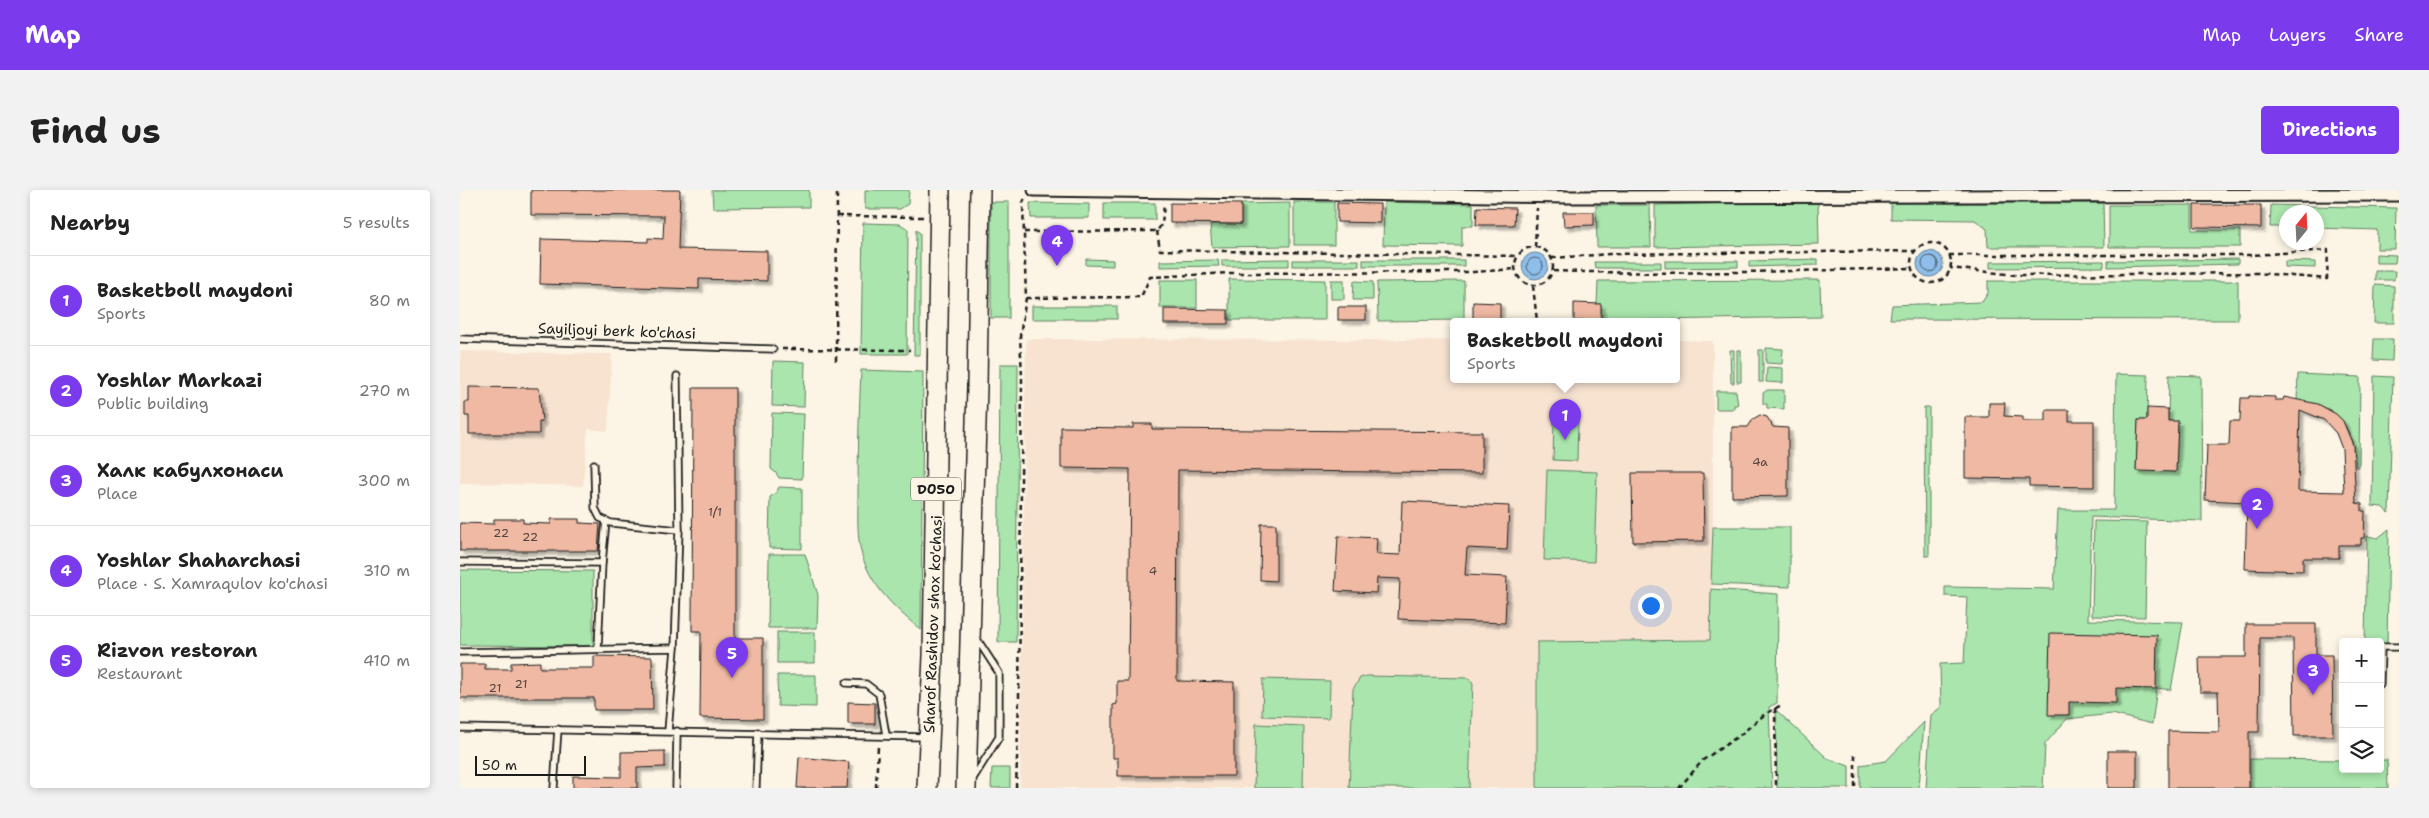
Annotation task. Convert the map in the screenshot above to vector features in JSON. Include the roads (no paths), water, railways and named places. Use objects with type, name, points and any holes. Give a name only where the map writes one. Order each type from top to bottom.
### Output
[{"type":"main road","name":"Sharof Rashidov shox ko'chasi","points":[[926,787],[934,656],[940,190]]},
{"type":"main road","name":"D050","points":[[967,788],[980,190]]},
{"type":"street","points":[[1030,193],[1164,191],[1534,196],[1568,193],[2393,193]]},
{"type":"lane","name":"Sayiljoyi berk ko'chasi","points":[[460,339],[773,349]]},
{"type":"lane","points":[[668,731],[675,648],[679,530],[677,376]]},
{"type":"lane","points":[[594,464],[595,508],[600,518],[679,530]]},
{"type":"lane","points":[[598,648],[606,520]]},
{"type":"lane","points":[[460,562],[602,563]]},
{"type":"lane","points":[[967,788],[999,737],[999,673],[971,630]]},
{"type":"lane","points":[[2384,647],[2399,647]]},
{"type":"lane","points":[[460,652],[675,648]]},
{"type":"lane","points":[[846,683],[866,684],[879,694],[882,734]]},
{"type":"lane","points":[[460,728],[882,734],[930,737]]},
{"type":"lane","points":[[554,788],[558,729]]},
{"type":"lane","points":[[676,788],[677,731]]},
{"type":"lane","points":[[756,788],[758,732]]},
{"type":"water","points":[[1930,251],[1939,255],[1943,264],[1939,273],[1930,277],[1921,273],[1917,264],[1921,255]]},
{"type":"water","points":[[1535,253],[1544,257],[1548,266],[1544,275],[1535,279],[1526,275],[1522,266],[1526,257]]},
{"type":"place","name":"Yoshlar Shaharchasi","points":[[1057,266]]},
{"type":"place","name":"Basketboll maydoni","points":[[1565,440]]},
{"type":"place","name":"Yoshlar Markazi","points":[[2257,529]]},
{"type":"place","name":"Rizvon restoran","points":[[732,678]]},
{"type":"place","name":"Халк кабулхонаси","points":[[2313,695]]}]
